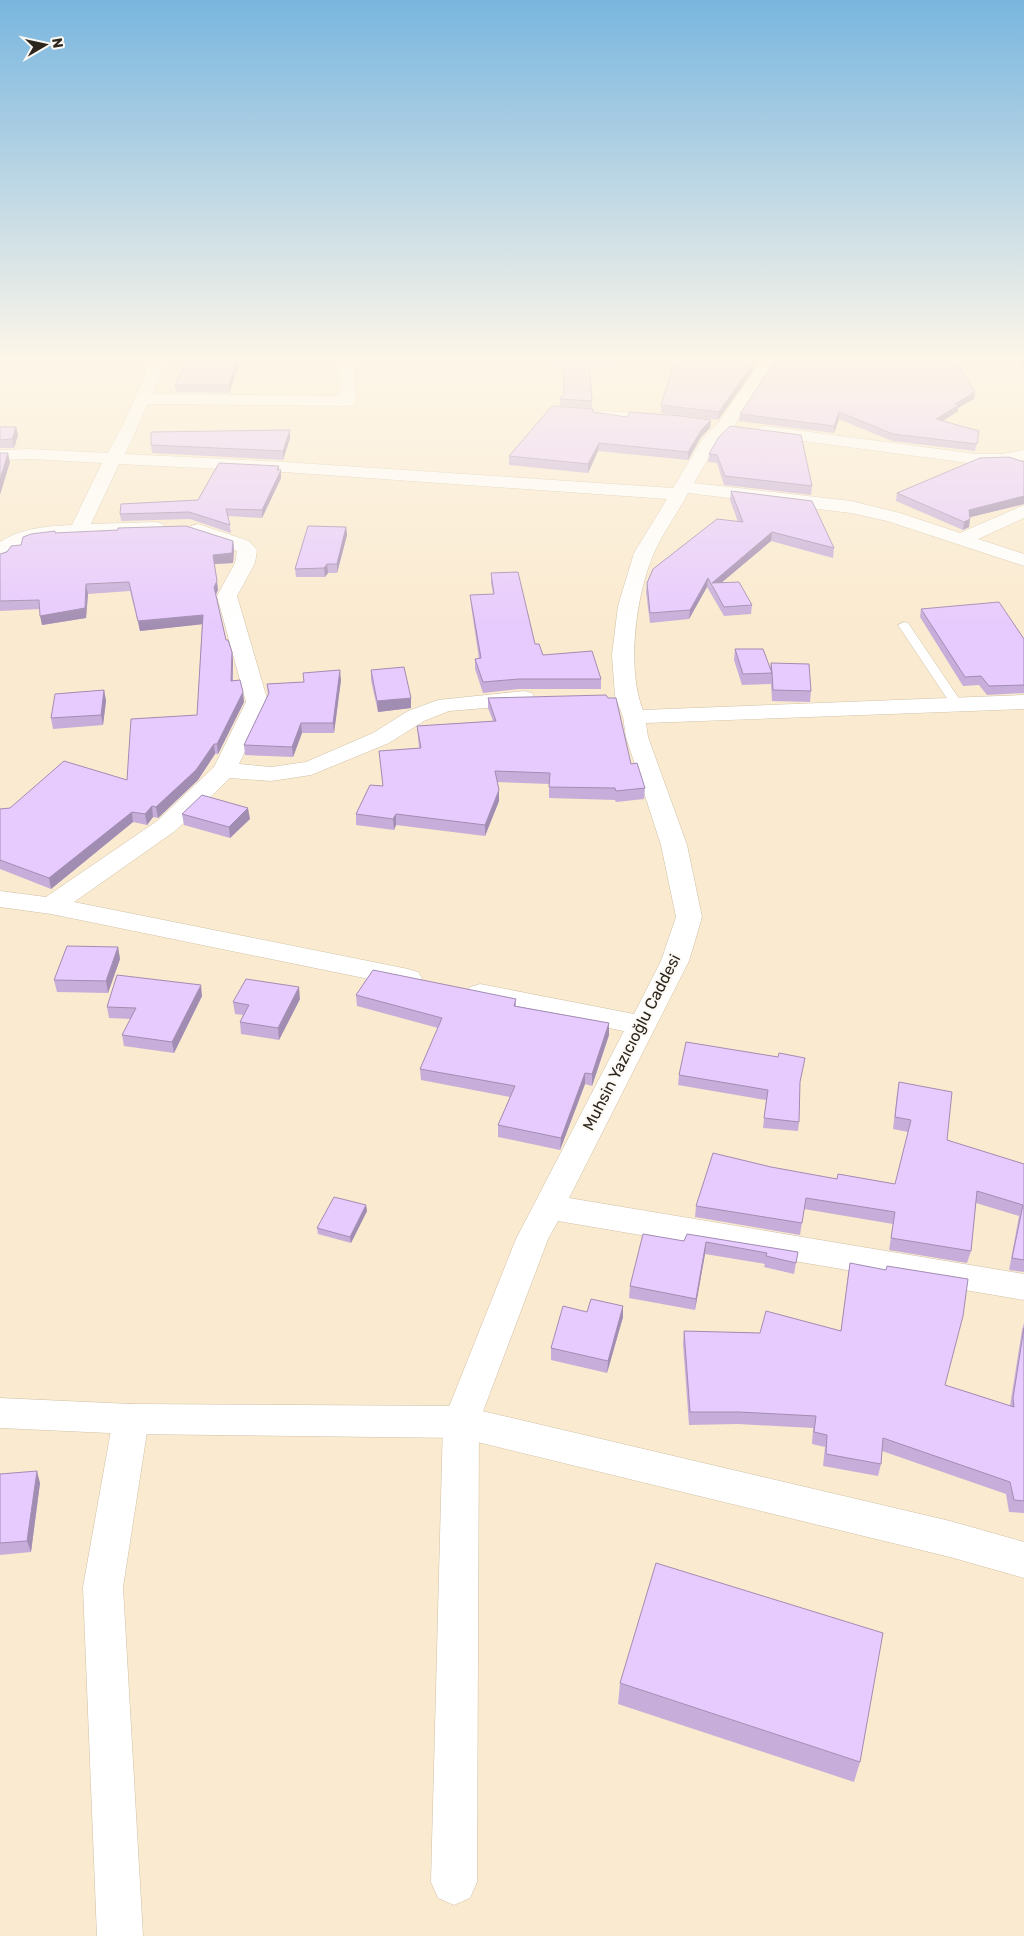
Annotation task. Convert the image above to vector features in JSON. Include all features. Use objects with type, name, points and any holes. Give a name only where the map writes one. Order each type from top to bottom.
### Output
[{"type":"street","points":[[79,530],[118,448]]},
{"type":"street","name":"Muhsin Yazıcıoğlu Caddesi","points":[[461,1422],[532,1239],[674,961],[689,917],[674,845],[637,736],[622,704],[622,655],[628,606],[644,553],[705,448]]},
{"type":"street","points":[[896,448],[976,459],[1002,459],[1024,455]]},
{"type":"street","points":[[0,456],[30,454],[113,458],[681,490],[851,507],[893,517],[1024,560]]},
{"type":"street","points":[[962,539],[1024,511]]},
{"type":"street","points":[[0,556],[8,544],[29,536],[79,530],[176,527],[190,527],[242,545],[247,550],[245,563],[227,596],[257,702],[224,770],[166,826],[51,906]]},
{"type":"street","points":[[224,770],[271,774],[311,768],[381,738],[416,716],[446,705],[519,698],[545,698]]},
{"type":"street","points":[[622,704],[956,704],[1024,702]]},
{"type":"street","points":[[0,899],[51,906],[428,982]]},
{"type":"street","points":[[458,988],[641,1025]]},
{"type":"street","points":[[548,1207],[1024,1287]]},
{"type":"street","points":[[0,1414],[131,1419],[461,1422],[950,1538],[1024,1560]]},
{"type":"street","points":[[120,1936],[103,1587],[131,1419]]},
{"type":"street","points":[[454,1882],[461,1422]]},
{"type":"lane","points":[[904,625],[956,704]]},
{"type":"building","points":[[225,448],[284,448],[283,451]]},
{"type":"building","points":[[516,448],[596,448],[588,464],[509,456]]},
{"type":"building","points":[[652,448],[690,448],[688,452]]},
{"type":"building","points":[[712,448],[804,448],[812,486],[725,476],[717,455],[709,454]]},
{"type":"building","points":[[0,453],[8,453],[0,480]]},
{"type":"building","points":[[1009,457],[1024,462],[1024,496],[969,510],[970,519],[964,522],[897,493],[980,458]]},
{"type":"building","points":[[219,463],[279,466],[277,470],[281,470],[262,510],[226,509],[230,525],[189,512],[120,514],[121,504],[198,500]]},
{"type":"building","points":[[731,491],[812,501],[834,548],[772,532],[712,583],[739,582],[752,605],[724,607],[708,578],[690,610],[650,613],[647,583],[653,569],[717,519],[743,522]]},
{"type":"building","points":[[186,526],[233,541],[232,553],[213,555],[217,581],[214,587],[226,640],[228,640],[232,652],[231,681],[240,680],[243,692],[217,744],[214,744],[196,770],[156,807],[152,806],[145,814],[132,812],[49,878],[0,860],[0,809],[10,808],[64,761],[127,780],[131,719],[197,715],[203,615],[138,621],[129,582],[86,584],[85,608],[40,616],[39,600],[0,601],[0,554],[7,552],[11,546],[21,545],[23,537],[31,534],[55,531],[55,533],[118,530],[118,528]]},
{"type":"building","points":[[308,526],[346,527],[337,564],[327,564],[324,568],[295,569]]},
{"type":"building","points":[[518,572],[535,644],[539,644],[543,655],[592,651],[601,679],[519,679],[483,682],[475,659],[481,658],[470,595],[494,594],[491,573]]},
{"type":"building","points":[[999,602],[1024,639],[1024,685],[989,686],[981,676],[965,677],[921,609]]},
{"type":"building","points":[[735,649],[763,649],[772,673],[743,674]]},
{"type":"building","points":[[771,663],[809,664],[811,691],[773,690]]},
{"type":"building","points":[[404,667],[411,698],[377,701],[371,670]]},
{"type":"building","points":[[340,670],[333,723],[301,723],[292,747],[244,745],[269,693],[267,684],[304,682],[303,673]]},
{"type":"building","points":[[104,690],[101,715],[51,718],[55,694]]},
{"type":"building","points":[[606,695],[608,698],[616,698],[631,764],[637,763],[645,788],[616,791],[615,788],[549,787],[550,773],[495,771],[499,790],[485,825],[396,814],[393,819],[356,814],[370,785],[383,786],[379,751],[421,748],[417,726],[496,721],[488,698]]},
{"type":"building","points":[[202,795],[248,808],[229,827],[182,814]]},
{"type":"building","points":[[67,946],[118,947],[106,981],[54,980]]},
{"type":"building","points":[[373,970],[516,999],[514,1006],[609,1023],[592,1074],[585,1073],[561,1138],[498,1125],[515,1086],[420,1069],[442,1018],[356,995]]},
{"type":"building","points":[[117,975],[201,985],[172,1042],[122,1035],[136,1008],[107,1007]]},
{"type":"building","points":[[246,979],[299,987],[278,1028],[240,1022],[249,1005],[233,1002]]},
{"type":"building","points":[[686,1042],[778,1057],[779,1053],[805,1058],[800,1082],[799,1122],[764,1118],[768,1090],[679,1075]]},
{"type":"building","points":[[899,1082],[952,1092],[947,1140],[1024,1164],[1024,1260],[1012,1258],[1023,1205],[977,1191],[971,1251],[891,1238],[895,1212],[806,1198],[802,1223],[696,1206],[713,1153],[771,1167],[837,1179],[838,1174],[895,1184],[911,1120],[895,1117]]},
{"type":"building","points":[[334,1197],[366,1205],[350,1237],[317,1228]]},
{"type":"building","points":[[643,1234],[684,1241],[687,1234],[798,1252],[796,1263],[766,1256],[767,1253],[706,1242],[696,1299],[630,1286]]},
{"type":"building","points":[[850,1263],[886,1270],[887,1266],[968,1279],[963,1316],[945,1385],[1014,1407],[1013,1398],[1024,1328],[1024,1501],[1014,1500],[1010,1482],[883,1438],[881,1464],[826,1454],[827,1435],[814,1432],[816,1416],[739,1412],[690,1412],[684,1331],[760,1333],[766,1311],[841,1331]]},
{"type":"building","points":[[591,1299],[623,1306],[608,1361],[551,1348],[563,1306],[587,1312]]},
{"type":"building","points":[[37,1471],[27,1541],[0,1543],[0,1474]]},
{"type":"building","points":[[656,1563],[883,1633],[860,1762],[620,1683]]}]
